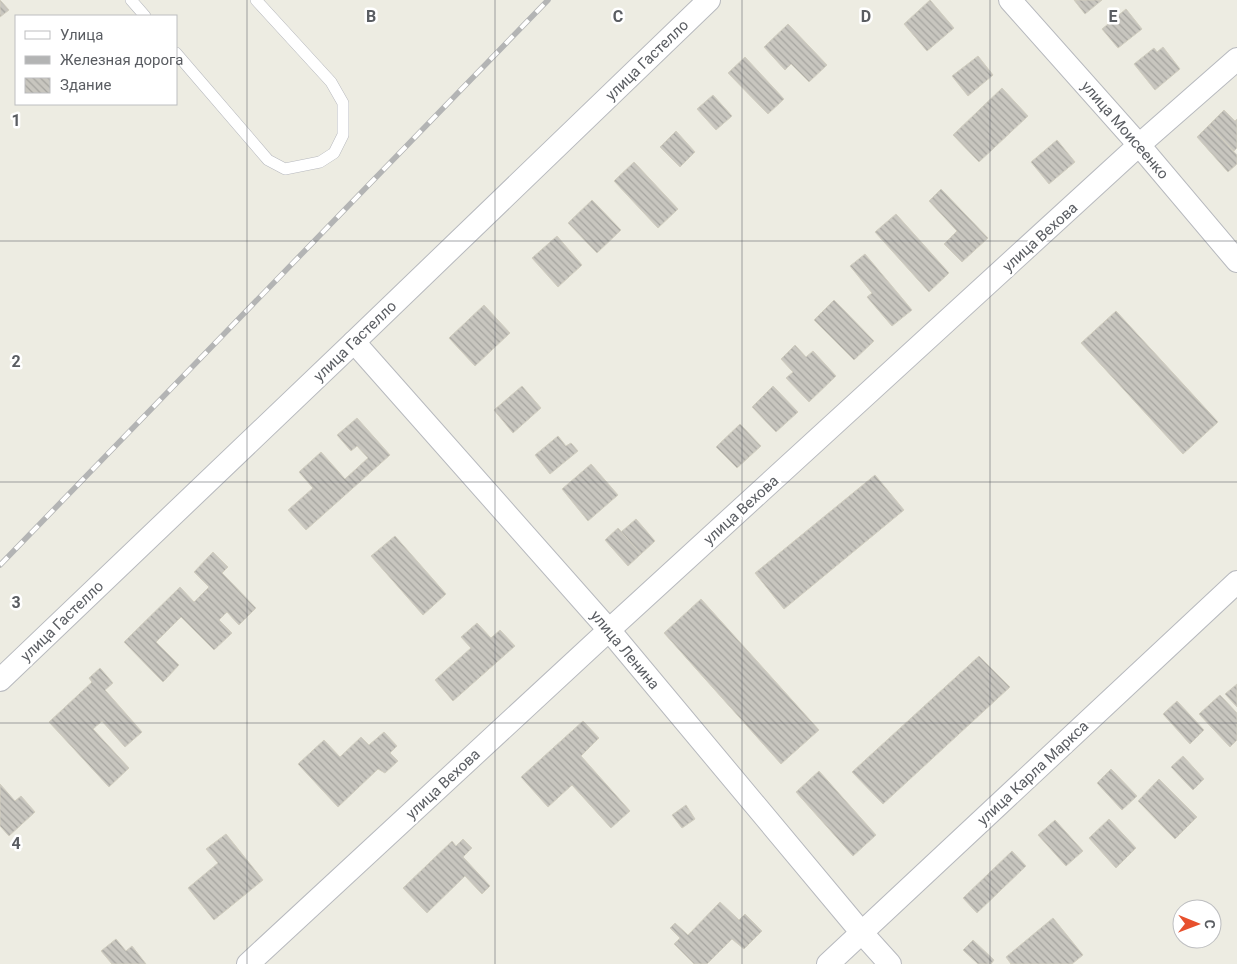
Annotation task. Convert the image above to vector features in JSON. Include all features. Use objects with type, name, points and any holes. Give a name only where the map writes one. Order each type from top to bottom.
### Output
[{"type":"street","name":"улица Гастелло","points":[[0,680],[709,0]]},
{"type":"street","name":"улица Моисеенко","points":[[1010,0],[1139,145],[1237,261]]},
{"type":"street","name":"улица Вехова","points":[[248,964],[609,630],[1139,145],[1237,59]]},
{"type":"street","name":"улица Ленина","points":[[354,342],[609,630],[890,964]]},
{"type":"street","name":"улица Карла Маркса","points":[[828,964],[1237,582]]},
{"type":"lane","points":[[131,0],[144,15]]},
{"type":"lane","points":[[178,55],[268,160],[285,169],[320,162],[334,154],[343,135],[343,103],[332,82],[256,0]]},
{"type":"building","points":[[0,0],[9,10],[0,17]]},
{"type":"building","points":[[930,0],[954,28],[927,51],[904,24]]},
{"type":"building","points":[[1074,0],[1102,0],[1085,14]]},
{"type":"building","points":[[1126,9],[1142,29],[1118,48],[1102,29]]},
{"type":"building","points":[[788,24],[827,65],[809,82],[791,64],[785,70],[764,47]]},
{"type":"building","points":[[1163,47],[1180,69],[1155,90],[1134,64],[1154,48],[1157,52]]},
{"type":"building","points":[[978,56],[993,75],[968,96],[952,76]]},
{"type":"building","points":[[745,57],[784,99],[768,114],[728,73]]},
{"type":"building","points":[[1002,88],[1028,116],[979,162],[953,135]]},
{"type":"building","points":[[713,95],[732,116],[716,130],[697,109]]},
{"type":"building","points":[[1224,110],[1235,121],[1237,119],[1237,148],[1234,151],[1209,125]]},
{"type":"building","points":[[1209,125],[1237,155],[1237,164],[1228,172],[1197,137]]},
{"type":"building","points":[[676,131],[695,152],[680,167],[660,147]]},
{"type":"building","points":[[1057,140],[1075,162],[1049,184],[1031,162]]},
{"type":"building","points":[[634,162],[678,209],[658,228],[614,181]]},
{"type":"building","points":[[941,189],[988,238],[962,262],[944,244],[957,231],[929,201]]},
{"type":"building","points":[[592,200],[621,230],[597,253],[568,223]]},
{"type":"building","points":[[896,214],[949,273],[929,292],[875,232]]},
{"type":"building","points":[[557,236],[582,265],[558,287],[532,258]]},
{"type":"building","points":[[865,254],[912,310],[892,326],[867,297],[872,293],[850,266]]},
{"type":"building","points":[[834,300],[874,341],[854,360],[814,320]]},
{"type":"building","points":[[484,305],[510,333],[475,366],[449,338]]},
{"type":"building","points":[[1116,311],[1218,422],[1183,454],[1081,343]]},
{"type":"building","points":[[795,345],[806,357],[813,351],[836,376],[809,402],[786,378],[793,372],[781,359]]},
{"type":"building","points":[[522,386],[541,408],[513,433],[494,410]]},
{"type":"building","points":[[773,386],[798,412],[776,432],[752,407]]},
{"type":"building","points":[[357,418],[390,455],[306,530],[288,510],[313,488],[299,472],[321,452],[345,479],[368,458],[357,446],[351,451],[337,435]]},
{"type":"building","points":[[740,424],[761,446],[737,468],[716,447]]},
{"type":"building","points":[[558,436],[566,446],[571,443],[578,451],[550,474],[535,455]]},
{"type":"building","points":[[591,464],[618,495],[588,521],[562,489]]},
{"type":"building","points":[[875,475],[904,510],[784,609],[755,573]]},
{"type":"building","points":[[636,519],[655,541],[641,554],[621,532]]},
{"type":"building","points":[[618,528],[641,554],[628,566],[605,540]]},
{"type":"building","points":[[395,536],[446,594],[423,615],[371,556]]},
{"type":"building","points":[[213,552],[228,567],[222,573],[256,608],[239,625],[227,612],[219,620],[232,633],[214,650],[181,617],[156,642],[179,665],[163,682],[124,642],[180,587],[194,602],[209,587],[194,572]]},
{"type":"building","points":[[701,599],[819,730],[781,764],[664,633]]},
{"type":"building","points":[[477,623],[491,638],[500,630],[515,646],[453,701],[435,680],[471,648],[461,637]]},
{"type":"building","points":[[979,656],[1010,687],[883,804],[852,772]]},
{"type":"building","points":[[100,668],[113,683],[105,690],[142,732],[125,747],[102,721],[93,729],[129,768],[109,787],[49,722],[92,682],[89,678]]},
{"type":"building","points":[[1237,684],[1237,707],[1225,694]]},
{"type":"building","points":[[1220,695],[1237,713],[1237,740],[1230,747],[1199,714]]},
{"type":"building","points":[[1177,701],[1204,730],[1190,744],[1163,714]]},
{"type":"building","points":[[583,721],[599,738],[581,756],[630,811],[611,828],[572,785],[548,807],[521,777]]},
{"type":"building","points":[[384,732],[397,746],[390,753],[398,761],[385,773],[378,769],[338,807],[298,764],[324,740],[340,757],[361,737],[369,745]]},
{"type":"building","points":[[1183,756],[1204,779],[1193,790],[1171,767]]},
{"type":"building","points":[[1111,769],[1137,796],[1122,810],[1097,783]]},
{"type":"building","points":[[819,771],[876,835],[853,856],[796,792]]},
{"type":"building","points":[[1159,779],[1197,817],[1175,839],[1138,801]]},
{"type":"building","points":[[0,784],[15,801],[21,796],[35,812],[9,836],[0,826]]},
{"type":"building","points":[[686,805],[695,819],[682,828],[672,815]]},
{"type":"building","points":[[1109,819],[1136,848],[1116,868],[1089,838]]},
{"type":"building","points":[[1055,820],[1083,851],[1066,866],[1038,835]]},
{"type":"building","points":[[226,834],[263,880],[214,920],[188,888],[218,863],[206,849]]},
{"type":"building","points":[[463,839],[472,848],[463,857],[490,886],[482,894],[465,876],[427,913],[403,888],[452,841],[456,846]]},
{"type":"building","points":[[1012,851],[1026,866],[977,913],[963,898]]},
{"type":"building","points":[[720,902],[739,920],[745,914],[762,931],[744,949],[732,939],[707,964],[694,964],[674,944],[680,938],[670,928],[675,923],[688,935]]},
{"type":"building","points":[[1053,918],[1083,955],[1072,964],[1011,964],[1006,957]]},
{"type":"building","points":[[116,939],[126,951],[132,946],[146,964],[112,964],[101,951]]},
{"type":"building","points":[[973,940],[994,960],[991,964],[978,964],[963,950]]},
{"type":"railway","points":[[0,565],[548,0]]}]
